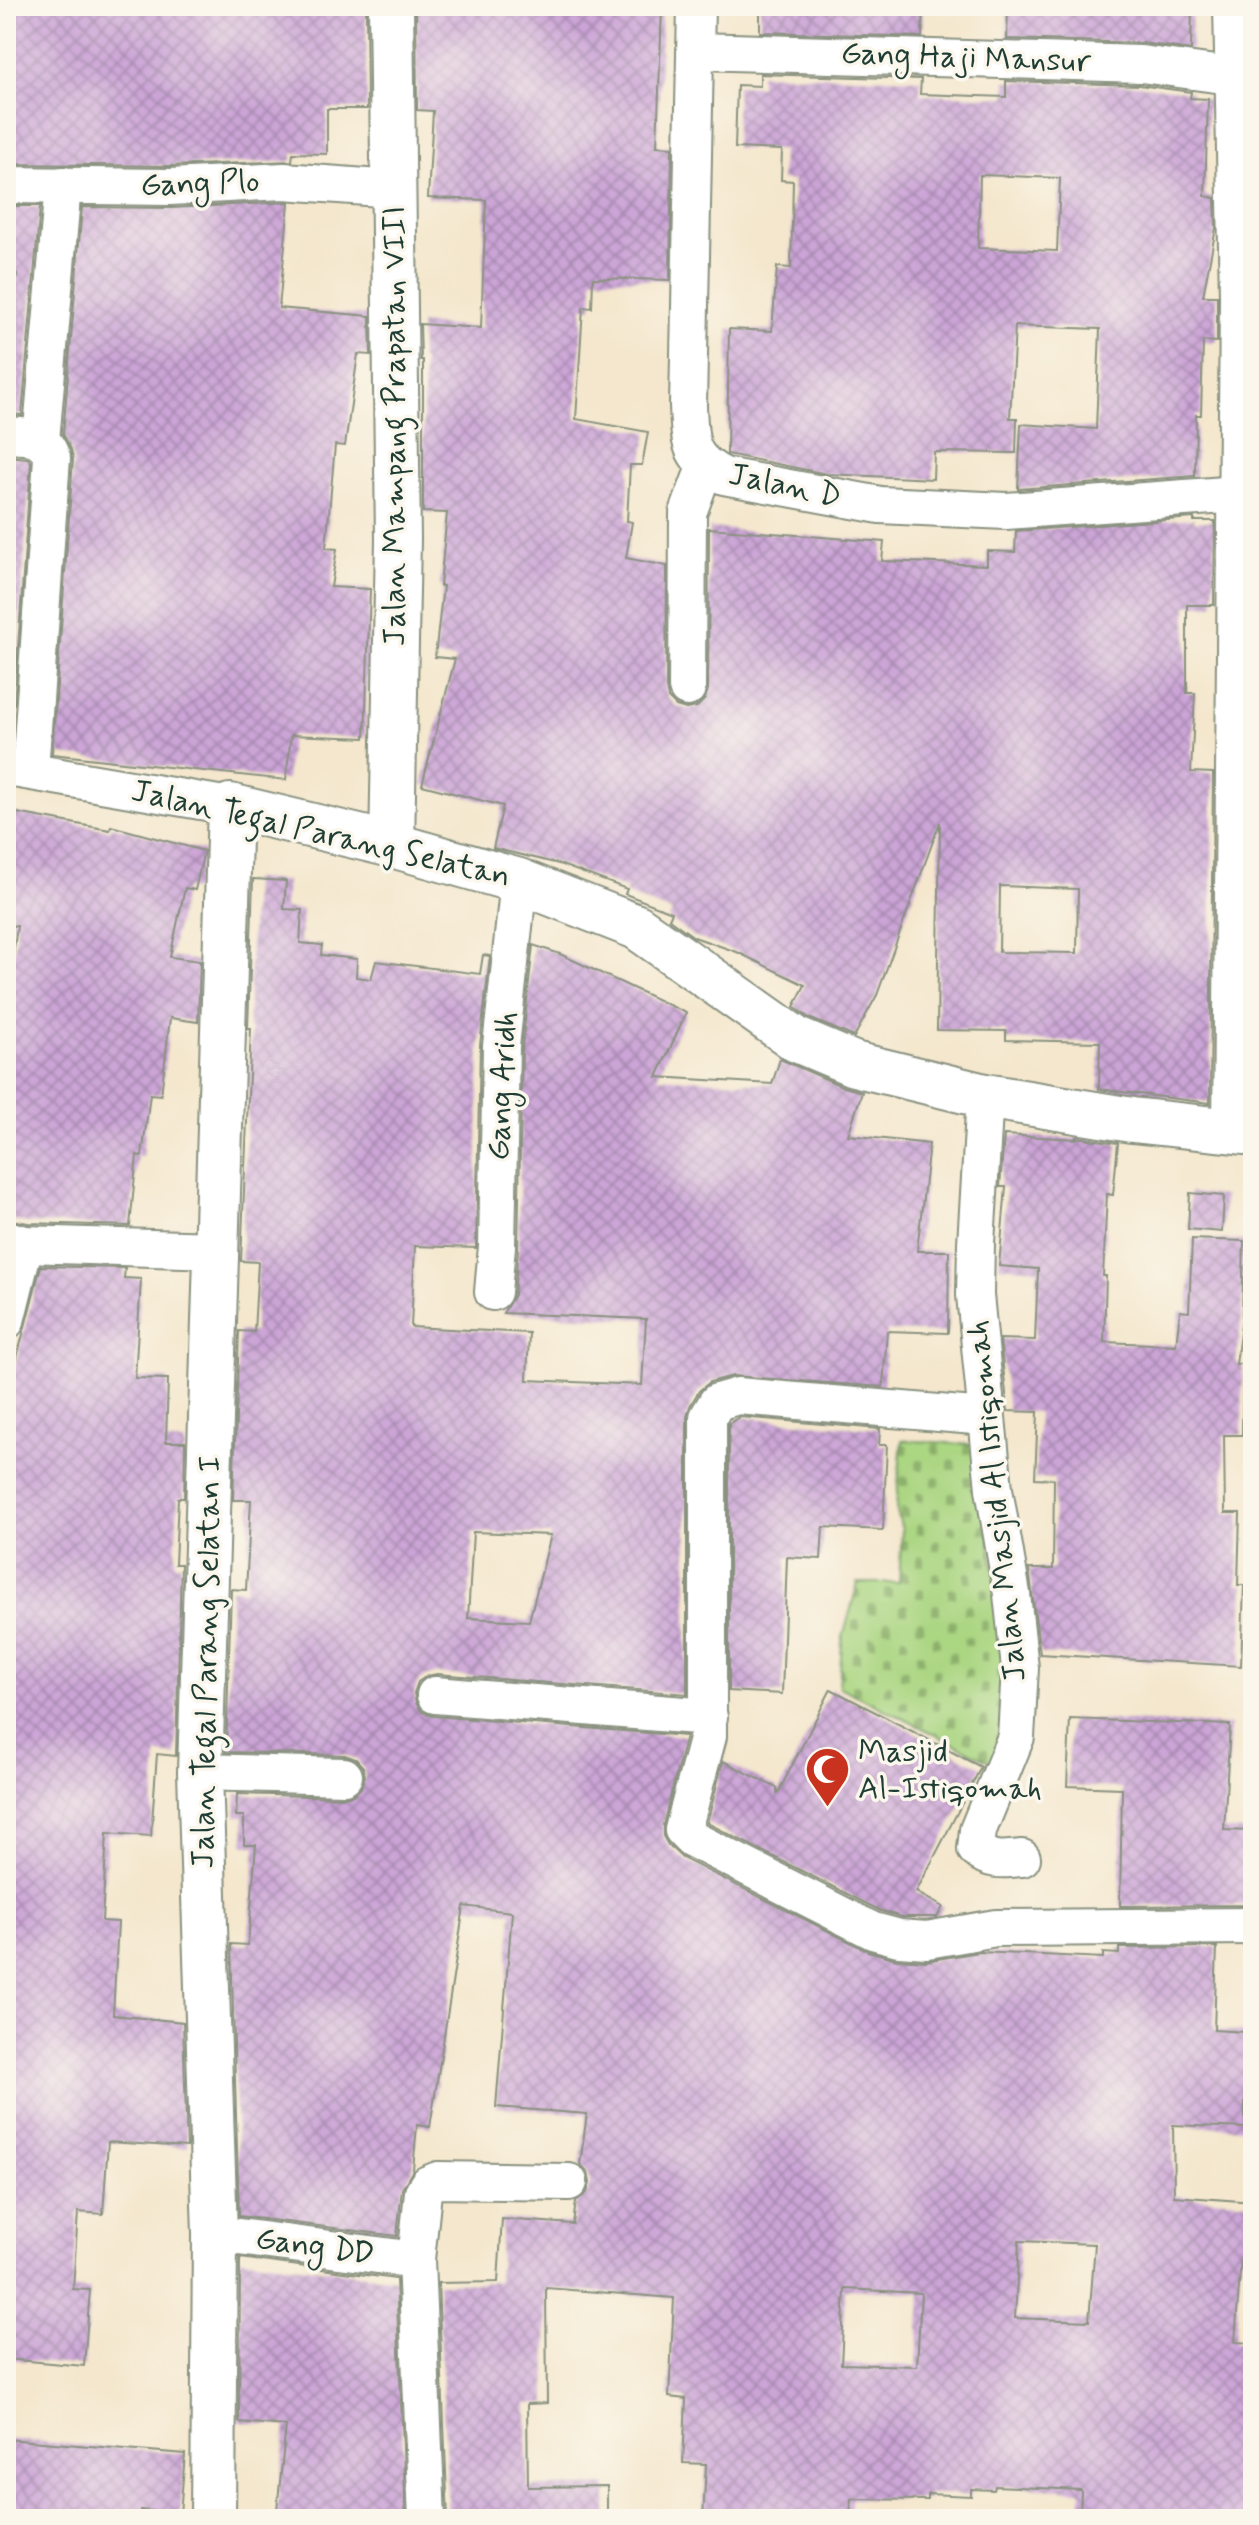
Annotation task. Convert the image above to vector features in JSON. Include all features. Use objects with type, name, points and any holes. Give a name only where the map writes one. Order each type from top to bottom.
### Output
[{"type":"street","name":"Jalan Mampang Prapatan VIII","points":[[391,6],[398,539],[392,845]]},
{"type":"street","name":"Jalan D","points":[[696,6],[688,406],[690,443],[705,467],[724,476],[880,505],[911,507],[1006,511],[1244,492]]},
{"type":"street","points":[[1232,6],[1244,78],[1238,296],[1244,492],[1242,1132]]},
{"type":"street","name":"Gang Haji Mansur","points":[[697,51],[1141,64],[1244,78]]},
{"type":"street","name":"Gang Plo","points":[[6,185],[170,187],[284,181],[394,189]]},
{"type":"street","points":[[41,441],[63,185]]},
{"type":"street","points":[[6,435],[35,437],[47,445],[52,458],[18,769]]},
{"type":"street","points":[[687,688],[688,513],[705,467]]},
{"type":"street","name":"Jalan Tegal Parang Selatan","points":[[18,769],[230,806],[392,845],[519,881],[637,927],[797,1040],[821,1052],[899,1077],[985,1096],[1132,1120],[1242,1132]]},
{"type":"street","name":"Jalan Tegal Parang Selatan I","points":[[213,2519],[215,2234],[200,1772],[230,806]]},
{"type":"street","name":"Gang Aridh","points":[[493,1292],[497,1246],[501,1046],[519,881]]},
{"type":"street","name":"Jalan Masjid Al Istiqomah","points":[[985,1096],[975,1295],[994,1489],[1012,1594],[1020,1668],[1016,1737],[978,1830],[976,1849],[984,1857],[1001,1861],[1022,1858]]},
{"type":"street","points":[[6,1321],[16,1241],[215,1250]]},
{"type":"street","points":[[986,1417],[738,1396],[717,1402],[708,1417],[708,1736],[683,1830],[692,1839],[873,1931],[899,1938],[927,1940],[996,1928],[1253,1926]]},
{"type":"street","points":[[435,1695],[709,1717]]},
{"type":"street","points":[[200,1772],[344,1776]]},
{"type":"street","points":[[427,2519],[416,2260],[423,2192],[428,2184],[438,2180],[569,2182]]},
{"type":"street","name":"Gang DD","points":[[215,2234],[416,2260]]},
{"type":"green space","points":[[902,1440],[976,1445],[1009,1677],[995,1764],[839,1687],[842,1641],[858,1583],[899,1583],[902,1530],[896,1508]]},
{"type":"building","points":[[7,6],[366,6],[367,109],[327,109],[327,154],[293,153],[292,161],[170,166],[6,164]]},
{"type":"building","points":[[416,6],[662,6],[657,146],[672,147],[670,280],[593,278],[592,308],[583,307],[576,419],[648,432],[642,465],[630,465],[627,521],[632,522],[626,558],[667,566],[666,688],[668,698],[676,706],[686,709],[697,707],[705,699],[708,689],[709,528],[884,542],[882,561],[987,565],[987,551],[1015,552],[1016,531],[1194,518],[1194,521],[1215,521],[1214,605],[1187,605],[1187,693],[1195,693],[1191,772],[1213,773],[1210,1103],[1099,1089],[1100,1042],[1006,1040],[1006,1031],[937,1030],[940,822],[877,995],[854,1037],[809,1018],[794,1007],[805,985],[737,952],[694,937],[669,919],[672,912],[625,894],[627,889],[559,864],[493,848],[503,806],[422,785],[455,659],[435,657],[447,513],[423,512],[423,360],[420,324],[481,328],[486,200],[428,198],[433,111],[417,110]],"holes":[[[1000,886],[1078,889],[1077,953],[999,952]]]},
{"type":"building","points":[[760,6],[923,6],[922,37],[760,32]]},
{"type":"building","points":[[1008,6],[1192,6],[1191,50],[1142,43],[1007,39]]},
{"type":"building","points":[[760,74],[921,79],[920,94],[1006,97],[1006,81],[1139,85],[1191,92],[1190,98],[1208,99],[1205,196],[1215,198],[1216,228],[1203,296],[1217,296],[1217,342],[1203,341],[1201,415],[1196,415],[1195,476],[1018,489],[1021,424],[1096,429],[1100,329],[1015,326],[1010,418],[1017,418],[1016,453],[934,452],[933,479],[827,474],[727,454],[729,329],[772,331],[777,267],[791,268],[793,181],[781,180],[782,150],[735,148],[737,85],[760,86]],"holes":[[[980,175],[1060,178],[1057,251],[978,248]]]},
{"type":"building","points":[[289,202],[279,308],[370,316],[371,355],[358,354],[345,446],[335,445],[326,548],[337,549],[331,587],[370,589],[365,738],[291,735],[286,780],[52,754],[73,459],[63,434],[82,207],[171,208]]},
{"type":"building","points":[[6,206],[40,206],[22,415],[6,414],[6,351],[17,274],[6,273]]},
{"type":"building","points":[[6,456],[28,458],[31,462],[14,704],[6,703]]},
{"type":"building","points":[[6,811],[110,830],[111,826],[204,851],[195,890],[185,888],[170,957],[200,961],[198,1022],[170,1018],[161,1095],[150,1094],[142,1156],[137,1155],[130,1226],[28,1223],[6,1219],[6,1009],[17,926],[6,925],[13,848],[6,847]]},
{"type":"building","points":[[253,879],[286,881],[284,909],[302,910],[300,943],[322,945],[321,955],[357,959],[356,977],[371,979],[376,961],[480,974],[483,955],[490,956],[480,1045],[476,1248],[415,1246],[411,1327],[529,1333],[527,1380],[642,1385],[646,1319],[503,1313],[514,1295],[518,1248],[522,1047],[533,945],[560,954],[686,1013],[657,1077],[772,1084],[780,1059],[862,1092],[848,1135],[929,1144],[917,1251],[949,1251],[948,1333],[887,1331],[883,1387],[733,1376],[710,1382],[699,1391],[690,1406],[687,1417],[687,1694],[437,1674],[418,1682],[414,1693],[416,1703],[422,1712],[433,1716],[686,1736],[663,1825],[663,1836],[668,1845],[682,1858],[868,1951],[897,1959],[926,1961],[979,1952],[1103,1958],[1103,1953],[1119,1954],[1119,1948],[1217,1947],[1214,2030],[1245,2032],[1245,2128],[1173,2125],[1174,2196],[1253,2202],[1253,2259],[1241,2258],[1235,2342],[1253,2343],[1253,2519],[1080,2519],[1081,2490],[995,2486],[994,2490],[971,2489],[971,2496],[928,2494],[928,2500],[851,2499],[850,2519],[703,2519],[706,2464],[683,2463],[686,2399],[669,2397],[674,2298],[546,2288],[547,2403],[527,2404],[528,2487],[607,2486],[607,2519],[448,2519],[438,2283],[498,2282],[502,2219],[573,2224],[576,2201],[587,2193],[590,2183],[588,2172],[580,2164],[587,2114],[496,2107],[512,1912],[464,1906],[430,2127],[417,2125],[413,2170],[402,2189],[397,2236],[239,2216],[231,1944],[248,1945],[256,1845],[244,1845],[244,1816],[236,1816],[237,1794],[344,1797],[353,1795],[361,1788],[365,1776],[363,1767],[356,1759],[345,1755],[226,1752],[231,1589],[246,1590],[251,1500],[233,1500],[239,1331],[254,1332],[258,1262],[241,1261],[251,1028],[248,1028]],"holes":[[[473,1532],[551,1535],[529,1621],[468,1618]],[[1019,2241],[1095,2244],[1089,2321],[1015,2318]],[[845,2289],[921,2293],[917,2366],[841,2364]]]},
{"type":"building","points":[[1004,1135],[1076,1137],[1118,1143],[1113,1195],[1107,1194],[1104,1342],[1176,1345],[1180,1311],[1189,1312],[1192,1239],[1244,1241],[1242,1318],[1236,1364],[1243,1364],[1242,1435],[1224,1435],[1225,1513],[1240,1513],[1238,1585],[1244,1585],[1241,1666],[1040,1654],[1029,1569],[1053,1569],[1054,1479],[1035,1478],[1038,1412],[1008,1411],[1000,1339],[1035,1340],[1038,1269],[999,1266],[1006,1187],[1000,1187]]},
{"type":"building","points":[[1190,1193],[1224,1196],[1222,1232],[1188,1229]]},
{"type":"building","points":[[41,1266],[125,1268],[124,1278],[141,1279],[135,1378],[168,1379],[166,1442],[185,1442],[184,1498],[178,1498],[175,1564],[181,1564],[176,1756],[157,1754],[151,1836],[107,1833],[102,1921],[118,1922],[113,2015],[183,2022],[187,2147],[108,2142],[103,2214],[78,2212],[73,2289],[90,2290],[84,2366],[6,2359],[6,2134],[12,2060],[6,2060],[6,1376],[12,1376]]},
{"type":"building","points":[[740,1417],[880,1429],[879,1445],[887,1445],[883,1530],[823,1527],[821,1559],[787,1557],[782,1694],[729,1691],[729,1423]]},
{"type":"building","name":"Masjid Al-Istiqomah","points":[[831,1689],[981,1767],[916,1892],[943,1907],[937,1917],[902,1917],[881,1911],[707,1823],[723,1761],[777,1788],[777,1795]]},
{"type":"building","points":[[1070,1719],[1230,1725],[1224,1830],[1253,1831],[1252,1905],[1120,1906],[1122,1788],[1067,1786]]},
{"type":"building","points":[[240,2258],[396,2279],[406,2519],[276,2519],[286,2426],[239,2422]]},
{"type":"building","points":[[6,2439],[185,2454],[180,2514],[141,2510],[141,2519],[6,2519]]},
{"type":"place","name":"Masjid Al-Istiqomah","points":[[827,1809]]}]
